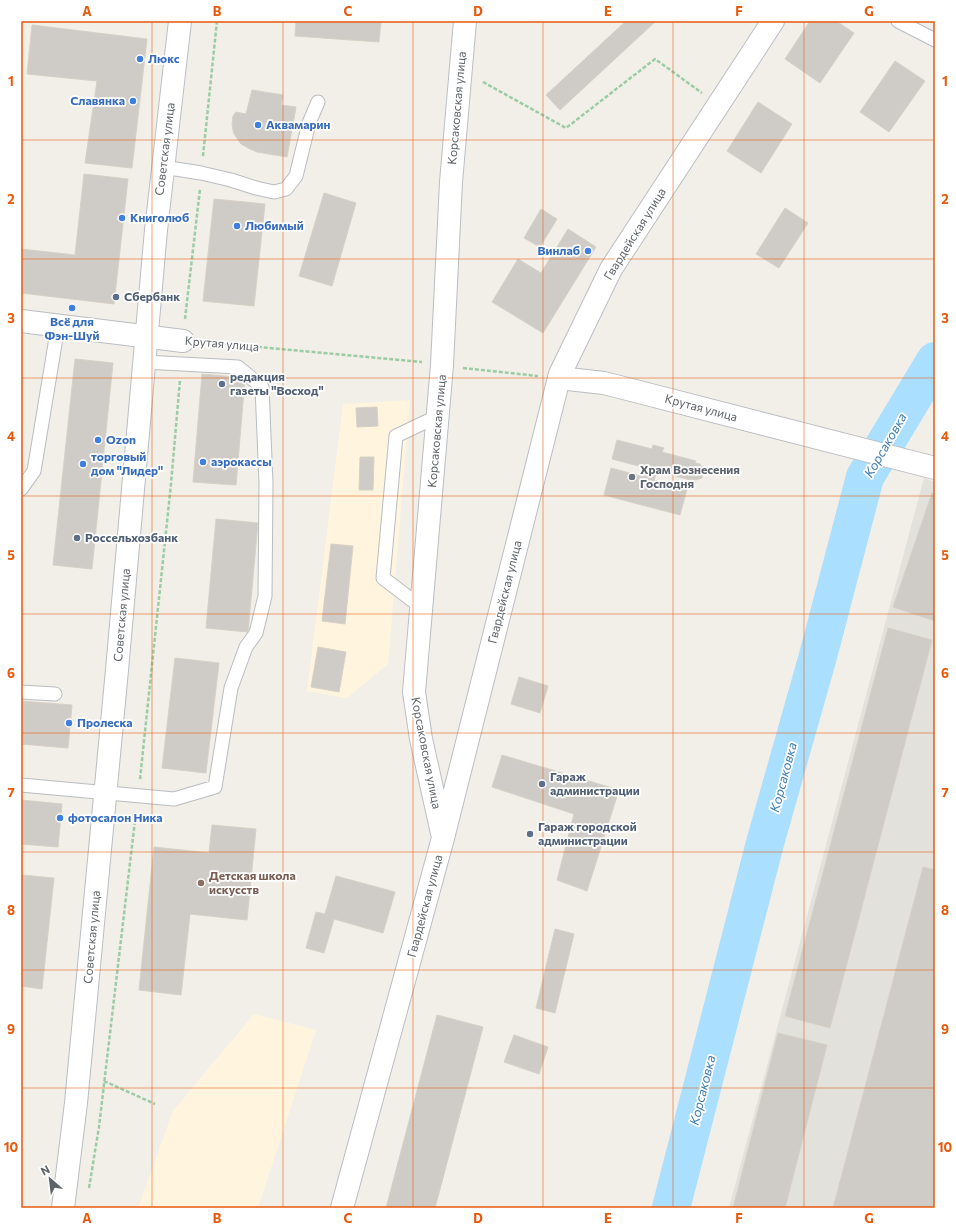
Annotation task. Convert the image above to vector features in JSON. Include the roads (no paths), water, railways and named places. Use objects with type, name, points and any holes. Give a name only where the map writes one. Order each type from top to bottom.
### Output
[{"type":"main road","name":"Советская улица","points":[[63,1208],[76,1103],[156,230],[180,21]]},
{"type":"main road","name":"Корсаковская улица","points":[[443,838],[421,739],[414,692],[442,365],[451,182],[465,21]]},
{"type":"main road","name":"Гвардейская улица","points":[[342,1208],[443,838],[559,378],[611,269],[773,21]]},
{"type":"main road","name":"Крутая улица","points":[[21,322],[183,340]]},
{"type":"main road","name":"Крутая улица","points":[[559,378],[604,383],[854,448],[934,464]]},
{"type":"lane","points":[[898,21],[935,40]]},
{"type":"lane","points":[[163,167],[201,173],[268,191],[274,192],[286,189],[296,176],[309,124],[318,102]]},
{"type":"lane","points":[[21,489],[34,471],[58,326]]},
{"type":"lane","points":[[21,785],[174,798],[215,787],[231,688],[246,647],[256,634],[265,596],[266,483],[262,387],[238,368],[144,362]]},
{"type":"lane","points":[[421,607],[383,578],[396,436],[438,416]]},
{"type":"lane","points":[[21,692],[55,694]]},
{"type":"waterway","name":"Корсаковка","points":[[671,1208],[765,843],[818,656],[865,477],[935,361]]},
{"type":"place","name":"Люкс","points":[[140,59]]},
{"type":"place","name":"Славянка","points":[[133,101]]},
{"type":"place","name":"Аквамарин","points":[[258,125]]},
{"type":"place","name":"Книголюб","points":[[122,218]]},
{"type":"place","name":"Любимый","points":[[237,226]]},
{"type":"place","name":"Винлаб","points":[[588,251]]},
{"type":"place","name":"Сбербанк","points":[[116,297]]},
{"type":"place","name":"Всё для Фэн-Шуй","points":[[72,308]]},
{"type":"place","name":"редакция газеты \"Восход\"","points":[[222,384]]},
{"type":"place","name":"Ozon","points":[[98,440]]},
{"type":"place","name":"аэрокассы","points":[[203,462]]},
{"type":"place","name":"торговый дом \"Лидер\"","points":[[83,464]]},
{"type":"place","name":"Храм Вознесения Господня","points":[[632,477]]},
{"type":"place","name":"Россельхозбанк","points":[[77,538]]},
{"type":"place","name":"Пролеска","points":[[69,723]]},
{"type":"place","name":"Гараж администрации","points":[[542,784]]},
{"type":"place","name":"фотосалон Ника","points":[[60,818]]},
{"type":"place","name":"Гараж городской администрации","points":[[530,834]]},
{"type":"place","name":"Детская школа искусств","points":[[201,883]]}]
